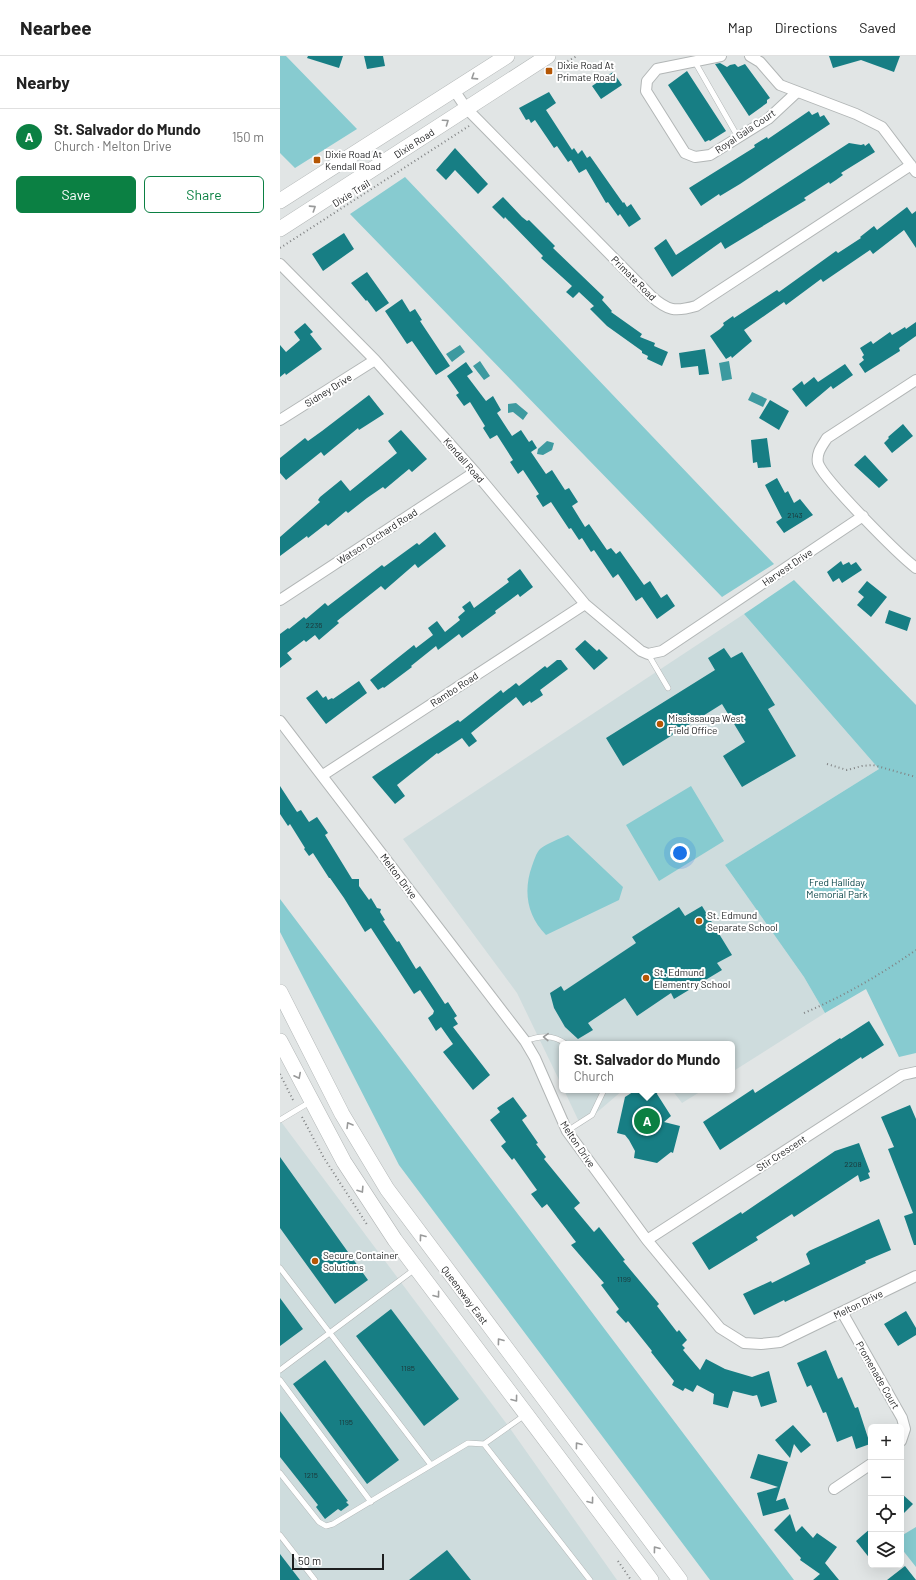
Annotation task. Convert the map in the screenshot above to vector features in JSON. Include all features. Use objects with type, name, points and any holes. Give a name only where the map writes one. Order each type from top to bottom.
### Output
[{"type":"main road","points":[[280,201],[507,56]]},
{"type":"main road","name":"Dixie Road","points":[[280,229],[548,56]]},
{"type":"main road","name":"Queensway East","points":[[280,992],[342,1114],[387,1189],[680,1580]]},
{"type":"main road","points":[[280,1041],[310,1101],[361,1190],[416,1268],[652,1580]]},
{"type":"street","name":"Royal Gala Court","points":[[721,56],[657,69],[647,80],[646,91],[686,153],[696,157],[710,155],[768,119],[797,92]]},
{"type":"street","points":[[750,56],[760,62],[780,85],[856,114],[882,127],[914,168]]},
{"type":"street","name":"Primate Road","points":[[454,90],[466,108],[651,296],[661,305],[676,310],[696,306],[914,168]]},
{"type":"street","name":"Kendall Road","points":[[280,264],[375,360],[475,472],[585,604],[641,651],[648,654]]},
{"type":"street","name":"Sidney Drive","points":[[280,420],[375,360]]},
{"type":"street","points":[[916,380],[827,438],[819,449],[818,462],[822,472],[863,516],[916,568]]},
{"type":"street","name":"Watson Orchard Road","points":[[280,600],[475,472]]},
{"type":"street","name":"Harvest Drive","points":[[648,654],[662,651],[863,516]]},
{"type":"street","name":"Rambo Road","points":[[323,775],[585,604]]},
{"type":"street","name":"Melton Drive","points":[[280,721],[323,775],[525,1042],[535,1058],[567,1131],[647,1240],[720,1328],[744,1343],[761,1344],[780,1342],[916,1276]]},
{"type":"street","name":"Stir Crescent","points":[[647,1240],[902,1075],[916,1072]]},
{"type":"street","name":"Promenade Court","points":[[842,1312],[902,1418],[903,1424]]},
{"type":"street","points":[[834,1489],[868,1466]]},
{"type":"lane","points":[[695,62],[738,137]]},
{"type":"lane","points":[[648,654],[668,688]]},
{"type":"lane","points":[[525,1042],[544,1037],[553,1038],[560,1041]]},
{"type":"lane","points":[[567,1131],[592,1115],[603,1093]]},
{"type":"lane","points":[[280,1120],[310,1101]]},
{"type":"lane","points":[[280,1268],[431,1465]]},
{"type":"lane","points":[[280,1370],[416,1268]]},
{"type":"lane","points":[[280,1380],[371,1502]]},
{"type":"lane","points":[[280,1473],[319,1522],[326,1526],[333,1524],[371,1502],[468,1443],[484,1444],[526,1414]]},
{"type":"lane","points":[[484,1444],[590,1580]]},
{"type":"lane","points":[[280,1535],[315,1580]]},
{"type":"path","name":"Dixie Trail","points":[[280,248],[470,126]]},
{"type":"path","points":[[827,764],[847,770],[873,765],[916,777]]},
{"type":"path","points":[[804,1014],[840,998],[880,975],[916,950]]},
{"type":"path","points":[[280,1074],[289,1093]]},
{"type":"shaded area","points":[[460,345],[465,352],[452,362],[446,354]]},
{"type":"shaded area","points":[[480,361],[490,376],[484,380],[473,366]]},
{"type":"shaded area","points":[[729,361],[732,379],[722,381],[719,363]]},
{"type":"shaded area","points":[[752,392],[767,399],[763,407],[748,400]]},
{"type":"shaded area","points":[[516,403],[528,413],[523,420],[513,412],[508,413],[508,404]]},
{"type":"shaded area","points":[[547,441],[554,443],[552,450],[543,455],[537,454],[538,449]]},
{"type":"shaded area","points":[[744,614],[879,769],[725,865],[804,977],[825,1013],[735,1070],[735,1041],[559,1041],[559,1080],[517,993],[403,839]]},
{"type":"shaded area","points":[[565,1093],[620,1093],[581,1126]]},
{"type":"shaded area","points":[[674,1093],[698,1093],[682,1103]]},
{"type":"shaded area","points":[[280,1117],[282,1123],[509,1427],[617,1580],[280,1580]]},
{"type":"green space","points":[[280,56],[286,56],[357,129],[295,168],[280,153]]},
{"type":"green space","points":[[405,177],[774,564],[722,597],[350,214]]},
{"type":"green space","name":"Fred Halliday Memorial Park","points":[[794,580],[916,705],[916,1053],[899,1057],[866,989],[825,1013],[804,977],[725,865],[879,769],[744,614]]},
{"type":"green space","points":[[691,786],[724,841],[659,881],[626,825]]},
{"type":"green space","points":[[568,835],[623,887],[619,900],[546,935],[535,920],[528,903],[527,894],[529,875],[535,857],[540,849]]},
{"type":"green space","points":[[280,899],[794,1580],[710,1580],[399,1165],[280,932]]},
{"type":"green space","points":[[916,1527],[916,1567],[904,1552],[904,1534]]},
{"type":"building","points":[[308,56],[343,56],[339,68],[307,58]]},
{"type":"building","points":[[364,56],[383,56],[385,66],[367,69]]},
{"type":"building","points":[[829,56],[900,56],[894,72],[861,60],[833,68]]},
{"type":"building","points":[[720,63],[727,67],[735,64],[738,67],[745,64],[770,98],[767,100],[767,103],[749,116],[715,64]]},
{"type":"building","points":[[687,71],[726,131],[710,141],[705,142],[668,85]]},
{"type":"building","points":[[613,72],[622,85],[601,99],[592,86]]},
{"type":"building","points":[[549,92],[556,103],[546,110],[572,150],[574,148],[578,154],[582,150],[587,158],[590,156],[623,203],[624,202],[627,207],[631,204],[641,219],[629,227],[620,214],[618,216],[608,202],[606,203],[586,169],[579,173],[571,160],[568,162],[557,146],[554,148],[535,120],[531,123],[529,119],[526,120],[519,108]]},
{"type":"building","points":[[809,111],[812,115],[818,112],[820,117],[824,115],[830,124],[740,184],[720,196],[719,194],[701,206],[689,188],[755,147],[754,145],[767,137],[768,139]]},
{"type":"building","points":[[849,143],[864,144],[865,146],[869,143],[875,152],[841,173],[843,175],[830,184],[829,182],[804,198],[806,200],[725,249],[721,242],[672,277],[654,248],[666,239],[676,255]]},
{"type":"building","points":[[455,148],[488,184],[478,194],[455,170],[446,180],[436,170]]},
{"type":"building","points":[[503,197],[522,217],[527,221],[529,220],[555,246],[553,248],[604,297],[602,300],[612,311],[611,312],[642,334],[640,337],[655,343],[654,346],[668,352],[662,366],[647,359],[648,356],[642,353],[642,351],[607,326],[590,309],[594,306],[579,292],[573,298],[566,292],[572,286],[541,258],[543,256],[505,217],[504,219],[492,207]]},
{"type":"building","points":[[907,207],[912,214],[916,211],[916,248],[904,230],[873,254],[870,250],[823,282],[821,279],[786,305],[784,302],[744,330],[752,341],[732,358],[731,356],[726,359],[710,336],[724,325],[723,323],[733,316],[734,318],[777,290],[779,292],[836,251],[838,253],[861,238],[860,237],[874,226],[877,230]]},
{"type":"building","points":[[344,233],[354,249],[323,271],[312,254]]},
{"type":"building","points":[[367,272],[389,303],[376,312],[351,283]]},
{"type":"building","points":[[402,299],[410,312],[415,309],[422,320],[420,321],[450,366],[436,375],[412,341],[407,344],[385,311]]},
{"type":"building","points":[[916,322],[916,336],[899,348],[900,351],[865,373],[859,364],[864,360],[862,357],[864,355],[860,348],[871,341],[873,344],[890,332],[892,335],[905,327],[906,329]]},
{"type":"building","points":[[305,323],[313,332],[310,334],[322,349],[286,375],[285,373],[280,377],[280,345],[286,352],[300,340],[294,332]]},
{"type":"building","points":[[705,349],[709,374],[699,375],[698,366],[681,368],[679,353]]},
{"type":"building","points":[[466,362],[473,372],[467,376],[486,401],[493,396],[501,410],[497,413],[512,436],[521,430],[529,442],[532,440],[537,448],[531,452],[546,474],[552,470],[565,490],[569,488],[578,502],[572,506],[585,527],[589,524],[607,550],[611,548],[616,554],[620,551],[644,585],[650,581],[661,598],[667,594],[675,606],[657,619],[642,597],[636,601],[618,574],[613,578],[594,550],[591,552],[582,538],[579,540],[571,528],[569,529],[551,502],[543,507],[536,496],[539,494],[523,470],[518,474],[510,462],[513,460],[497,435],[490,439],[483,428],[485,426],[470,402],[464,406],[456,395],[459,393],[447,376]]},
{"type":"building","points":[[845,364],[853,375],[833,389],[831,386],[806,407],[792,389],[802,381],[804,385],[814,377],[818,382]]},
{"type":"building","points":[[369,395],[384,414],[359,430],[358,428],[324,456],[321,452],[286,480],[280,473],[280,458],[305,438],[308,441]]},
{"type":"building","points":[[770,400],[789,411],[779,430],[759,418]]},
{"type":"building","points":[[903,424],[913,436],[892,453],[884,443],[889,438],[888,437]]},
{"type":"building","points":[[401,430],[427,459],[412,472],[409,469],[385,489],[383,487],[348,513],[346,511],[328,526],[326,524],[308,538],[307,536],[280,556],[280,537],[320,502],[318,500],[320,497],[341,480],[350,491],[397,453],[388,441]]},
{"type":"building","points":[[767,438],[771,467],[758,468],[757,462],[753,463],[751,440]]},
{"type":"building","points":[[865,455],[888,480],[879,488],[854,465]]},
{"type":"building","points":[[777,478],[785,493],[788,491],[794,503],[800,499],[813,515],[784,533],[776,522],[782,518],[765,485]]},
{"type":"building","points":[[435,532],[446,546],[418,568],[415,564],[385,590],[381,586],[337,621],[339,623],[319,640],[315,635],[306,642],[304,640],[287,653],[292,659],[280,668],[280,634],[304,617],[306,619],[325,603],[328,606],[382,565],[384,567],[417,543],[419,545]]},
{"type":"building","points":[[841,561],[843,565],[849,562],[851,565],[856,562],[862,570],[842,583],[839,578],[833,582],[827,572]]},
{"type":"building","points":[[520,569],[533,587],[520,597],[518,594],[495,611],[496,613],[462,638],[459,634],[438,650],[436,646],[411,666],[412,667],[384,688],[383,687],[378,690],[370,680],[414,645],[416,648],[433,635],[428,628],[437,621],[445,632],[460,620],[458,617],[465,611],[462,607],[470,601],[474,608],[509,582],[507,579]]},
{"type":"building","points":[[867,581],[887,597],[871,617],[857,605],[864,597],[858,592]]},
{"type":"building","points":[[889,610],[911,618],[907,631],[885,623]]},
{"type":"building","points":[[585,640],[597,651],[599,649],[608,658],[594,670],[575,649]]},
{"type":"building","name":"Mississauga West Field Office","points":[[724,648],[731,658],[742,652],[775,705],[768,709],[796,756],[742,787],[723,756],[745,742],[722,704],[623,766],[606,738],[715,670],[708,658]]},
{"type":"building","points":[[557,660],[561,660],[568,669],[540,690],[543,695],[531,703],[530,701],[523,706],[516,697],[471,733],[477,741],[469,747],[462,738],[438,754],[437,753],[397,785],[405,796],[395,804],[372,777],[458,720],[460,722],[501,690],[503,693],[516,683],[519,686],[545,666],[547,668]]},
{"type":"building","points":[[359,681],[367,693],[326,724],[306,698],[317,690],[323,698],[326,696],[328,700],[333,699]]},
{"type":"building","points":[[280,786],[297,812],[301,810],[309,822],[317,817],[328,833],[325,835],[352,879],[359,879],[359,886],[369,900],[371,898],[377,908],[381,909],[380,912],[385,920],[383,921],[397,942],[399,941],[416,969],[420,966],[445,1004],[448,1002],[457,1016],[454,1018],[458,1024],[453,1027],[490,1075],[473,1090],[443,1052],[453,1044],[441,1027],[436,1031],[428,1018],[434,1011],[420,990],[414,994],[371,928],[365,932],[313,853],[309,856],[290,824],[288,826],[280,814]]},
{"type":"building","name":"St. Edmund Elementry School","points":[[702,906],[732,955],[717,963],[722,970],[674,999],[671,993],[637,1016],[625,998],[588,1023],[593,1030],[578,1039],[565,1027],[554,1008],[550,993],[561,986],[564,991],[636,943],[632,937],[679,907],[685,916]]},
{"type":"building","points":[[869,1021],[884,1045],[862,1059],[861,1057],[720,1150],[703,1122],[753,1089],[755,1093]]},
{"type":"building","points":[[631,1093],[657,1093],[671,1116],[664,1122],[680,1126],[673,1153],[671,1152],[657,1163],[634,1158],[635,1151],[629,1140],[625,1135],[617,1133],[625,1097]]},
{"type":"building","points":[[513,1097],[527,1116],[522,1120],[538,1143],[536,1144],[546,1157],[544,1159],[580,1203],[574,1208],[594,1232],[599,1227],[625,1260],[623,1261],[659,1304],[657,1306],[677,1332],[679,1330],[687,1340],[682,1345],[685,1348],[683,1350],[700,1370],[706,1359],[725,1369],[752,1377],[769,1371],[777,1402],[761,1407],[757,1395],[753,1396],[733,1391],[728,1408],[713,1404],[714,1394],[697,1385],[693,1392],[685,1388],[683,1391],[672,1385],[674,1381],[651,1352],[652,1351],[628,1321],[626,1323],[616,1312],[619,1309],[601,1285],[604,1283],[571,1245],[576,1242],[547,1204],[542,1208],[531,1194],[537,1190],[514,1158],[512,1160],[501,1146],[506,1142],[490,1120],[500,1112],[497,1108]]},
{"type":"building","points":[[910,1105],[916,1119],[916,1245],[914,1245],[904,1216],[913,1213],[888,1149],[894,1147],[881,1117]]},
{"type":"building","points":[[859,1143],[870,1172],[868,1173],[870,1178],[860,1182],[858,1175],[794,1217],[792,1214],[756,1237],[758,1240],[709,1270],[692,1243],[741,1212],[742,1214],[835,1151]]},
{"type":"building","points":[[280,1157],[368,1280],[335,1304],[280,1228]]},
{"type":"building","points":[[879,1219],[891,1250],[865,1261],[866,1263],[785,1302],[784,1300],[754,1315],[743,1294],[771,1281],[772,1283],[810,1264],[806,1254],[809,1251]]},
{"type":"building","points":[[280,1298],[303,1329],[280,1346]]},
{"type":"building","points":[[391,1309],[459,1399],[424,1426],[356,1336]]},
{"type":"building","points":[[906,1311],[916,1328],[916,1335],[898,1346],[884,1324]]},
{"type":"building","points":[[826,1350],[838,1379],[842,1377],[855,1408],[858,1407],[868,1438],[868,1445],[856,1449],[852,1436],[837,1442],[826,1412],[823,1413],[811,1385],[807,1387],[797,1363]]},
{"type":"building","points":[[325,1360],[399,1460],[367,1484],[293,1384]]},
{"type":"building","points":[[280,1411],[348,1501],[346,1502],[349,1505],[341,1511],[338,1509],[325,1519],[316,1507],[318,1505],[280,1457]]},
{"type":"building","points":[[793,1425],[811,1445],[801,1453],[794,1444],[790,1458],[775,1440]]},
{"type":"building","points":[[758,1454],[788,1462],[776,1501],[785,1498],[789,1509],[763,1516],[757,1493],[778,1487],[750,1478]]},
{"type":"building","points":[[904,1496],[913,1504],[904,1513]]},
{"type":"building","points":[[790,1514],[796,1532],[802,1526],[813,1538],[817,1533],[837,1547],[825,1563],[839,1580],[813,1580],[820,1574],[800,1560],[801,1558],[774,1530]]},
{"type":"building","points":[[868,1531],[868,1556],[856,1541]]},
{"type":"building","points":[[447,1550],[471,1580],[409,1580]]},
{"type":"building","points":[[280,1554],[300,1580],[280,1580]]},
{"type":"building","points":[[905,1566],[916,1580],[887,1580],[904,1568]]},
{"type":"place","name":"Dixie Road At Primate Road","points":[[549,71]]},
{"type":"place","name":"Dixie Road At Kendall Road","points":[[317,160]]},
{"type":"place","name":"Mississauga West Field Office","points":[[660,724]]},
{"type":"place","name":"St. Edmund Separate School","points":[[699,921]]},
{"type":"place","name":"St. Edmund Elementry School","points":[[646,978]]},
{"type":"place","name":"St. Salvador do Mundo","points":[[647,1121]]},
{"type":"place","name":"Secure Container Solutions","points":[[315,1261]]}]
